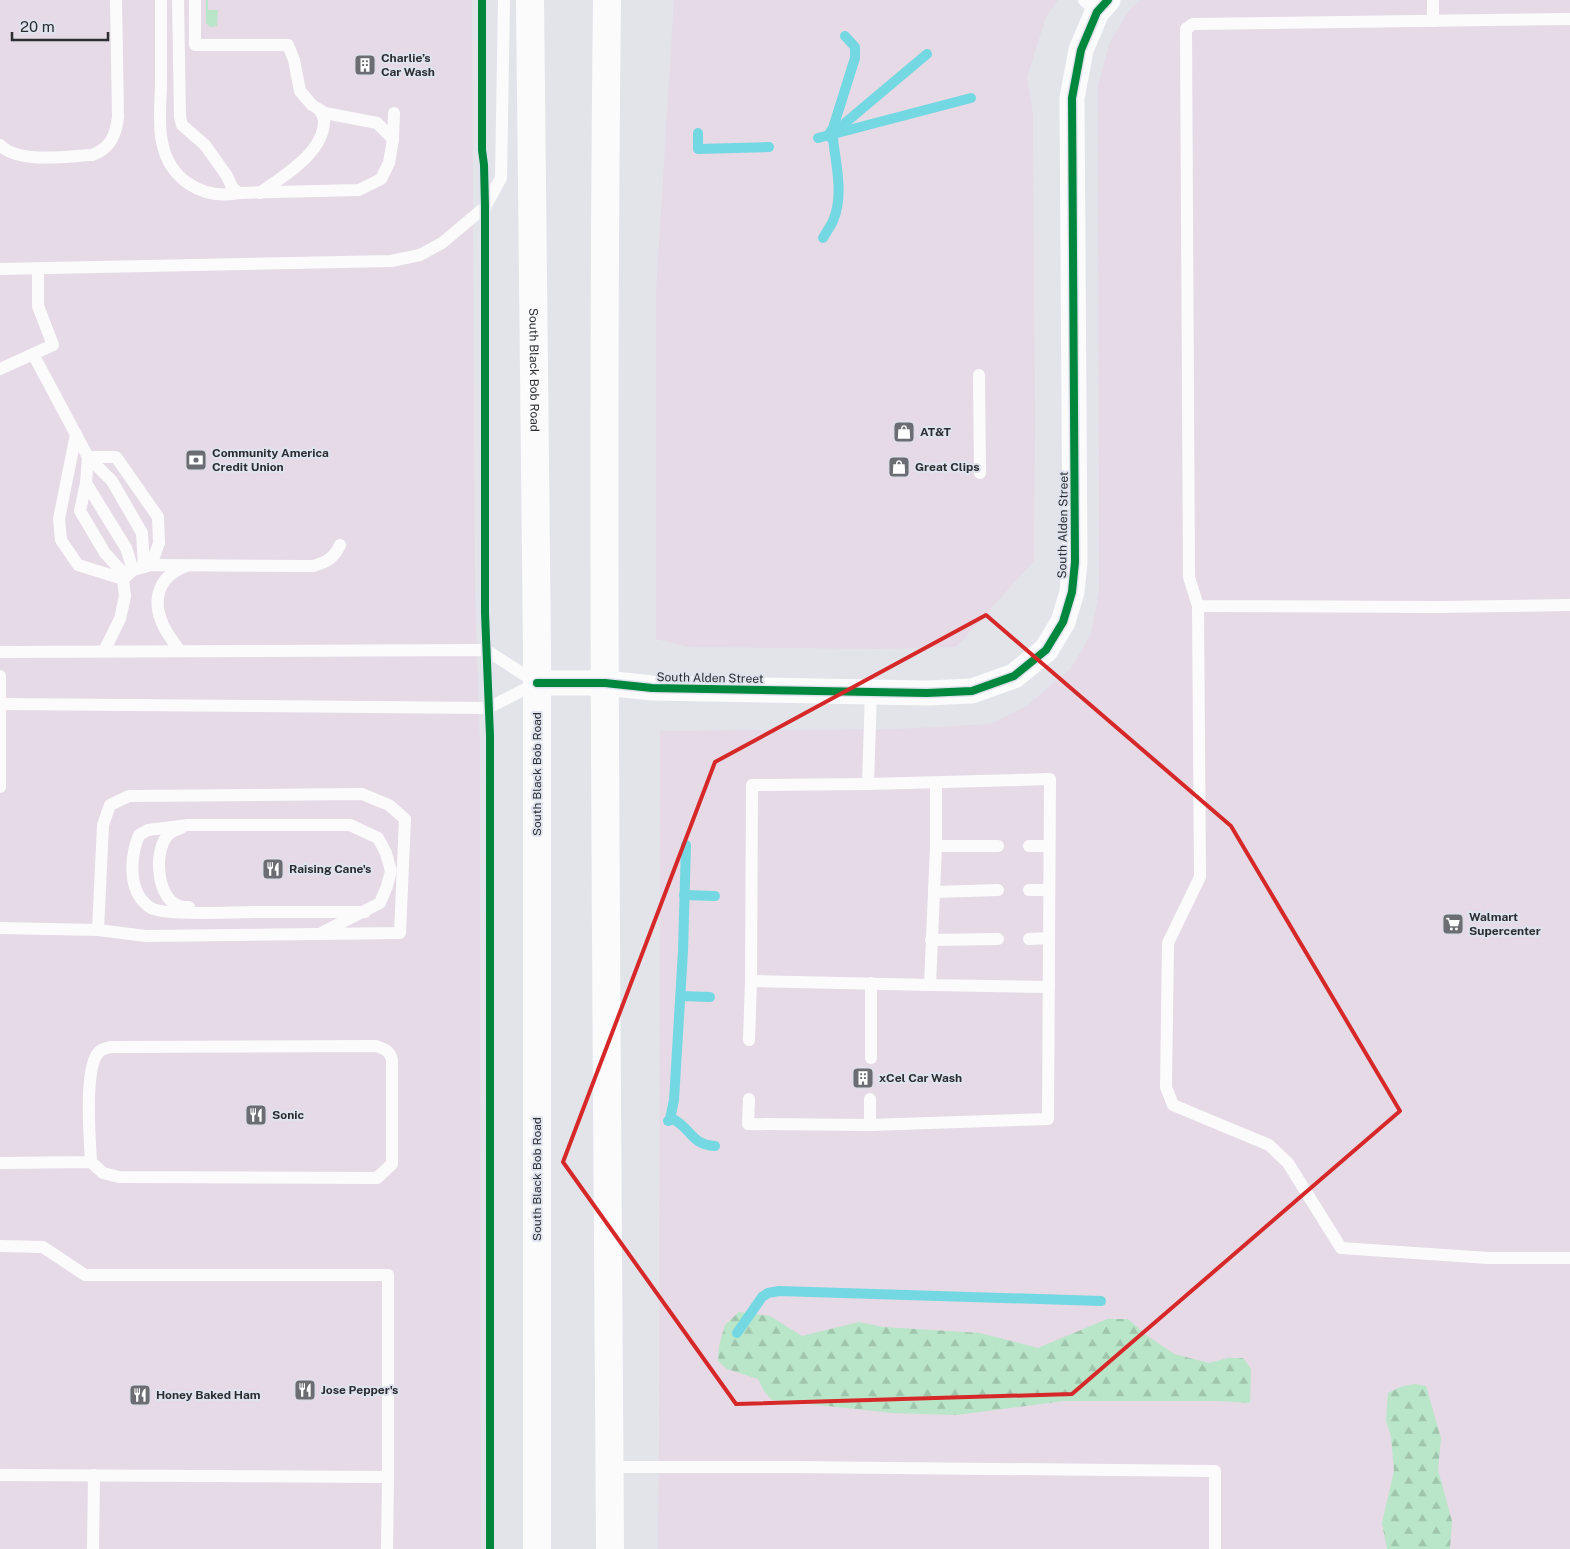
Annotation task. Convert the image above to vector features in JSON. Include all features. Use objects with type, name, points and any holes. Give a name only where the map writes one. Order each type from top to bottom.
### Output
[{"type":"main road","name":"South Black Bob Road","points":[[530,0],[537,683],[537,1549]]},
{"type":"main road","points":[[608,0],[605,683],[610,1549]]},
{"type":"street","name":"South Alden Street","points":[[537,683],[605,683],[652,688],[927,694],[972,691],[1014,676],[1046,650],[1065,614],[1072,592],[1075,562],[1072,98],[1081,50],[1096,4]]},
{"type":"lane","points":[[0,145],[5,150],[29,157],[92,155],[101,152],[109,145],[117,131],[118,117],[116,0]]},
{"type":"lane","points":[[161,0],[161,140],[168,163],[184,181],[195,188],[227,195],[260,192],[359,190],[381,179],[389,163],[393,139],[394,113]]},
{"type":"lane","points":[[178,0],[180,117],[182,125],[205,145],[227,176],[232,187],[238,193]]},
{"type":"lane","points":[[195,0],[195,46],[288,46],[294,60],[300,91],[312,105],[325,113],[378,123],[393,139]]},
{"type":"lane","points":[[0,269],[38,270],[391,261],[420,255],[442,243],[484,208],[501,178],[504,0]]},
{"type":"lane","points":[[1433,0],[1433,22]]},
{"type":"lane","points":[[1570,19],[1193,24],[1186,30],[1189,577],[1198,606],[1200,877],[1168,943],[1166,1087],[1174,1105],[1269,1145],[1288,1163],[1341,1248],[1488,1258],[1570,1258]]},
{"type":"lane","points":[[260,192],[307,158],[320,138],[324,121],[320,110]]},
{"type":"lane","points":[[0,369],[53,345],[38,306],[38,270]]},
{"type":"lane","points":[[33,354],[88,457],[112,481],[142,533],[135,571],[120,619],[104,651]]},
{"type":"lane","points":[[979,375],[980,473]]},
{"type":"lane","points":[[76,434],[59,519],[61,540],[78,564],[135,571],[186,566],[313,566],[335,556],[340,545]]},
{"type":"lane","points":[[88,457],[86,483],[80,511],[105,553],[135,571]]},
{"type":"lane","points":[[88,457],[116,457],[158,516],[159,543],[135,571]]},
{"type":"lane","points":[[86,483],[126,548],[135,571]]},
{"type":"lane","points":[[180,651],[162,625],[158,606],[158,592],[164,580],[176,570],[186,566]]},
{"type":"lane","points":[[1198,606],[1438,607],[1570,605]]},
{"type":"lane","points":[[0,652],[486,650],[537,683]]},
{"type":"lane","points":[[0,676],[0,787]]},
{"type":"lane","points":[[1,704],[488,708],[537,683]]},
{"type":"lane","points":[[868,784],[871,692]]},
{"type":"lane","points":[[749,1040],[752,785],[936,783],[1050,779],[1048,1119],[870,1125],[748,1124],[749,1099]]},
{"type":"lane","points":[[930,985],[936,846],[936,783]]},
{"type":"lane","points":[[0,928],[98,930],[146,936],[400,933],[405,819],[389,805],[362,794],[129,796],[110,805],[102,825],[98,930]]},
{"type":"lane","points":[[320,934],[364,912],[380,903],[388,886],[391,871],[386,853],[378,838],[350,825],[188,825],[148,830],[139,835],[132,858],[136,890],[142,901],[152,909],[185,912],[364,912]]},
{"type":"lane","points":[[188,825],[170,833],[161,846],[159,874],[162,888],[176,905],[218,912]]},
{"type":"lane","points":[[936,846],[998,846]]},
{"type":"lane","points":[[1029,846],[1049,846]]},
{"type":"lane","points":[[934,892],[998,890]]},
{"type":"lane","points":[[1029,890],[1049,890]]},
{"type":"lane","points":[[1029,939],[1049,938]]},
{"type":"lane","points":[[932,940],[998,939]]},
{"type":"lane","points":[[751,981],[1048,987]]},
{"type":"lane","points":[[871,983],[871,1058]]},
{"type":"lane","points":[[0,1163],[91,1162],[103,1173],[119,1177],[378,1178],[392,1164],[392,1060],[390,1053],[384,1048],[376,1046],[110,1047],[100,1051],[92,1063],[89,1078],[91,1162]]},
{"type":"lane","points":[[870,1099],[870,1125]]},
{"type":"lane","points":[[0,1246],[43,1247],[85,1275],[388,1275],[387,1549]]},
{"type":"lane","points":[[609,1467],[1215,1471],[1215,1549]]},
{"type":"lane","points":[[0,1475],[388,1477]]},
{"type":"lane","points":[[94,1475],[94,1549]]},
{"type":"highlighted area","points":[[986,615],[1231,826],[1400,1111],[1072,1394],[736,1404],[563,1162],[715,762]]},
{"type":"shaded area","points":[[0,0],[472,0],[475,593],[480,745],[481,1549],[0,1549]]},
{"type":"shaded area","points":[[674,0],[1058,0],[1046,17],[1027,77],[1033,113],[1034,561],[956,647],[881,649],[689,647],[656,639],[656,290]]},
{"type":"shaded area","points":[[1141,0],[1570,0],[1570,1549],[658,1549],[660,731],[896,729],[990,724],[1027,706],[1071,668],[1091,634],[1099,591],[1098,86],[1109,44],[1130,9]]},
{"type":"green space","points":[[206,0],[208,0],[208,10],[218,10],[217,26],[210,27],[206,23]]},
{"type":"green space","points":[[739,1312],[770,1316],[802,1336],[859,1322],[883,1327],[980,1333],[1038,1348],[1107,1319],[1128,1319],[1146,1335],[1174,1354],[1209,1363],[1228,1358],[1243,1358],[1251,1369],[1250,1403],[1218,1401],[1064,1401],[956,1415],[893,1413],[772,1400],[764,1391],[758,1379],[727,1369],[718,1361],[719,1346],[725,1325]]},
{"type":"green space","points":[[1415,1384],[1426,1386],[1441,1438],[1438,1470],[1452,1521],[1450,1549],[1387,1549],[1382,1523],[1394,1471],[1391,1436],[1386,1421],[1388,1393],[1400,1387]]},
{"type":"waterway","points":[[823,238],[833,221],[839,191],[833,139],[828,136],[833,128],[855,58],[855,47],[845,36]]},
{"type":"waterway","points":[[837,133],[845,123],[927,54]]},
{"type":"waterway","points":[[818,138],[971,98]]},
{"type":"waterway","points":[[698,133],[698,149],[769,147]]},
{"type":"waterway","points":[[670,1119],[674,1100],[683,951],[686,845]]},
{"type":"waterway","points":[[684,895],[715,896]]},
{"type":"waterway","points":[[681,996],[710,997]]},
{"type":"waterway","points":[[668,1121],[673,1119],[696,1139],[707,1145],[715,1146]]},
{"type":"waterway","points":[[737,1333],[762,1297],[768,1293],[779,1291],[1101,1301]]},
{"type":"cycle path","points":[[482,0],[482,150],[485,207],[485,613],[490,736],[490,1549]]},
{"type":"cycle path","points":[[537,683],[605,683],[652,688],[927,693],[972,691],[1014,676],[1046,650],[1063,622],[1072,592],[1075,562],[1072,98],[1081,50],[1097,12],[1108,0]]},
{"type":"place","name":"Charlie’s Car Wash","points":[[365,65]]},
{"type":"place","name":"AT&T","points":[[904,432]]},
{"type":"place","name":"Community America Credit Union","points":[[196,460]]},
{"type":"place","name":"Great Clips","points":[[899,467]]},
{"type":"place","name":"Raising Cane's","points":[[273,869]]},
{"type":"place","name":"Walmart Supercenter","points":[[1453,924]]},
{"type":"place","name":"xCel Car Wash","points":[[863,1078]]},
{"type":"place","name":"Sonic","points":[[256,1115]]},
{"type":"place","name":"Jose Pepper's","points":[[305,1390]]},
{"type":"place","name":"Honey Baked Ham","points":[[140,1395]]}]
